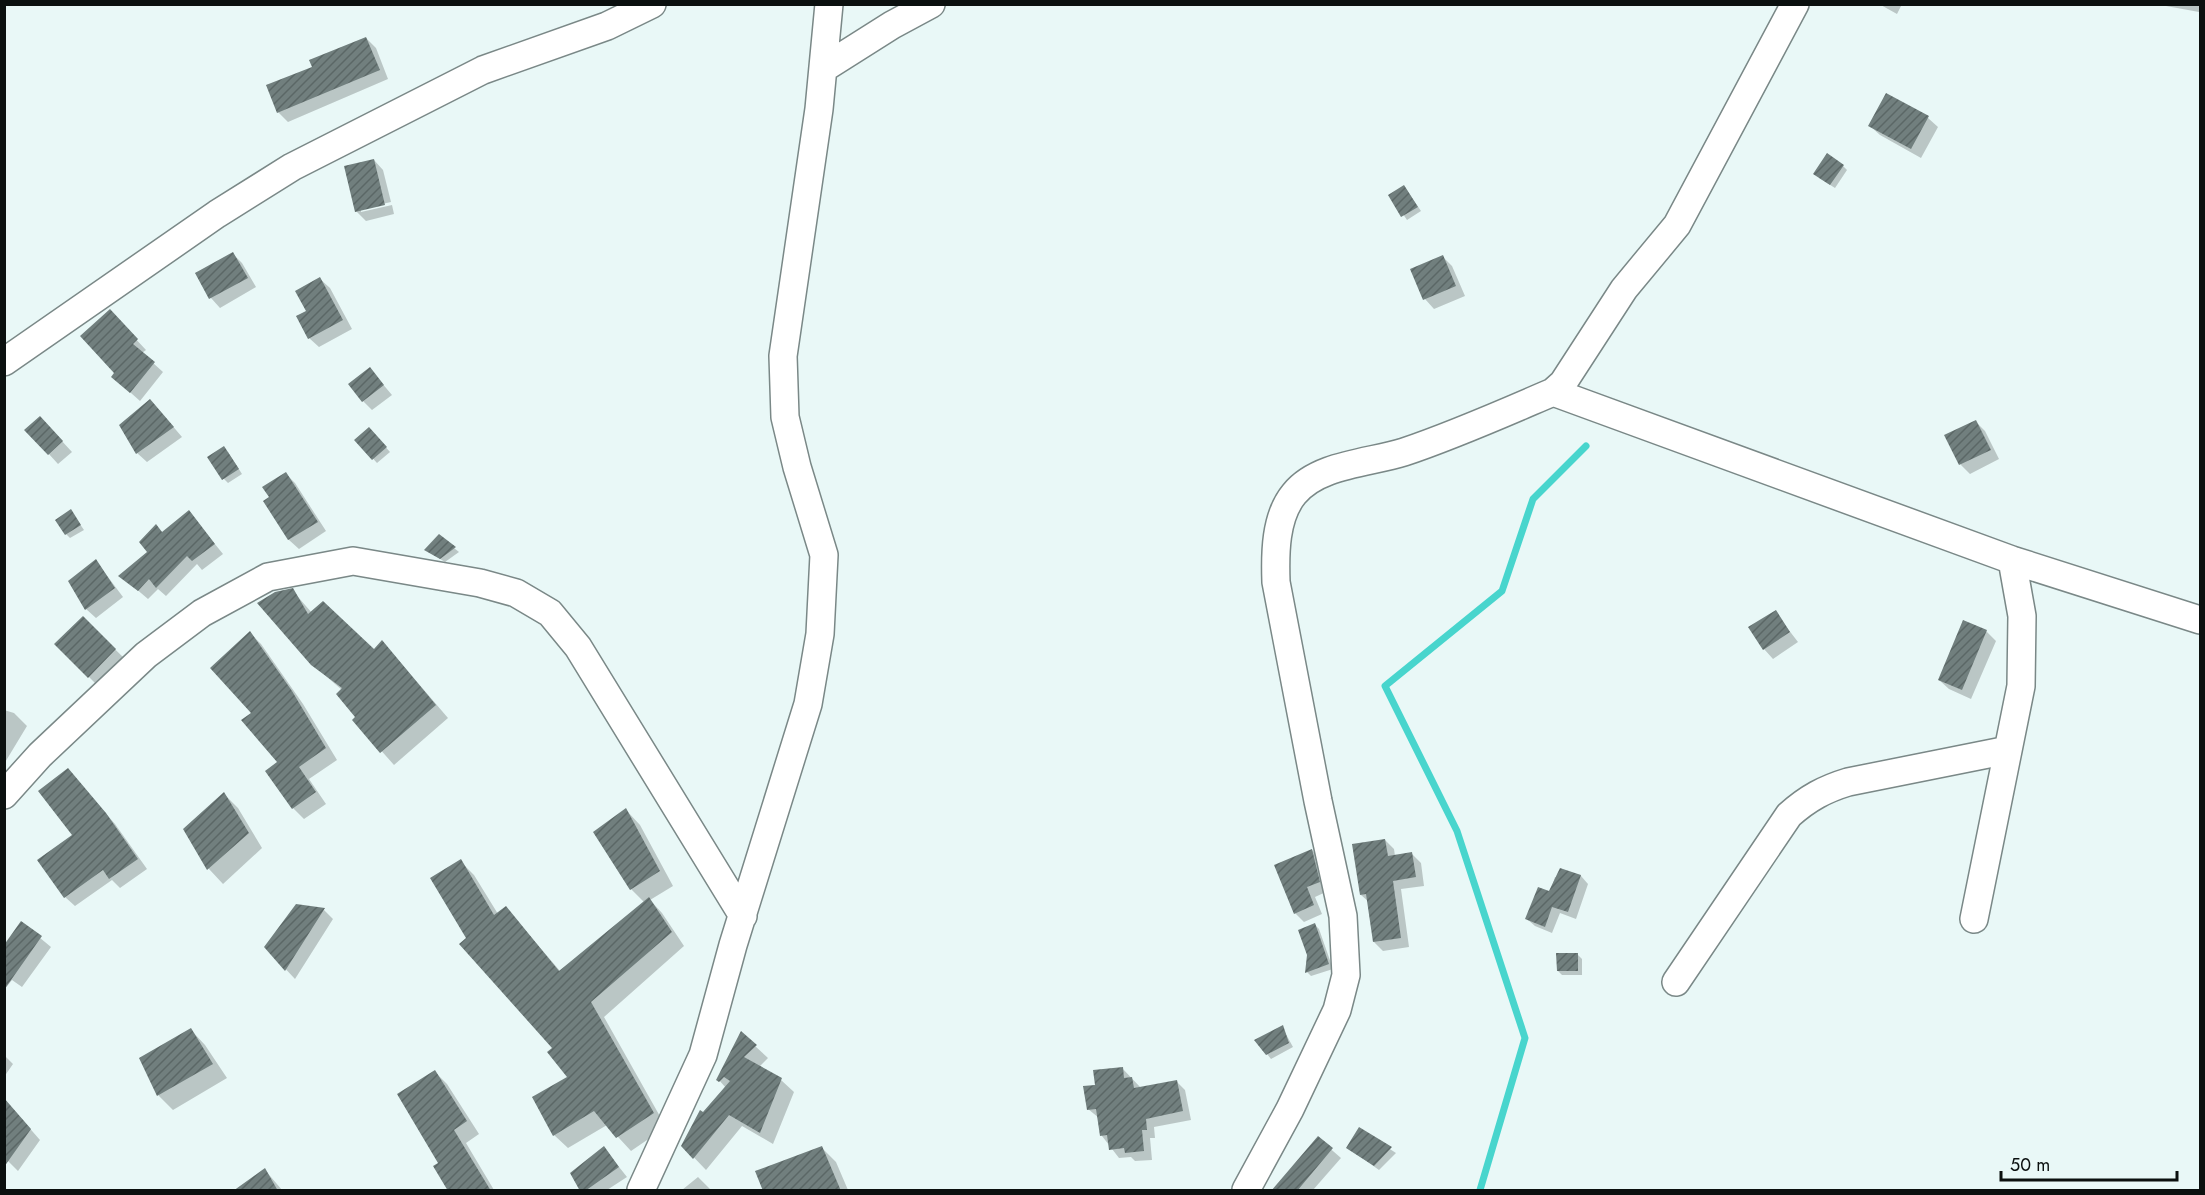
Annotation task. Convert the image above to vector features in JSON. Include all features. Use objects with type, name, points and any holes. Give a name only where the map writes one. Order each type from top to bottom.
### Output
[{"type":"street","points":[[4,362],[217,214],[292,167],[483,70],[607,26],[652,4]]},
{"type":"street","points":[[641,1191],[703,1054],[808,704],[820,634],[824,555],[796,467],[785,417],[783,356],[824,68],[829,4]]},
{"type":"street","points":[[824,68],[891,25],[931,4]]},
{"type":"street","points":[[1246,1191],[1290,1109],[1337,1010],[1346,975],[1343,916],[1318,801],[1276,582],[1275,558],[1281,519],[1295,492],[1321,475],[1403,452],[1553,392],[1573,369],[1624,289],[1677,225],[1795,4]]},
{"type":"street","points":[[1553,392],[2012,560],[2200,620]]},
{"type":"street","points":[[1974,920],[2016,716],[2022,649],[2022,616],[2012,560]]},
{"type":"street","points":[[4,795],[40,755],[146,655],[202,613],[268,577],[353,561],[399,568],[480,583],[516,593],[550,613],[578,647],[743,916]]},
{"type":"street","points":[[1676,982],[1783,824],[1806,800],[1826,789],[1848,782],[2008,750]]},
{"type":"building","points":[[366,37],[380,70],[277,113],[266,85],[312,67],[309,60]]},
{"type":"building","points":[[1886,93],[1929,116],[1911,149],[1868,126]]},
{"type":"building","points":[[1827,153],[1844,165],[1830,185],[1813,174]]},
{"type":"building","points":[[374,159],[385,205],[355,212],[344,166]]},
{"type":"building","points":[[1404,185],[1418,207],[1401,217],[1388,195]]},
{"type":"building","points":[[233,252],[248,278],[209,299],[195,273]]},
{"type":"building","points":[[1443,255],[1456,286],[1423,300],[1410,269]]},
{"type":"building","points":[[320,277],[343,320],[308,339],[296,316],[306,311],[295,291]]},
{"type":"building","points":[[110,309],[138,339],[133,344],[155,362],[130,393],[111,377],[114,373],[80,336]]},
{"type":"building","points":[[370,367],[384,385],[362,402],[348,384]]},
{"type":"building","points":[[150,399],[174,427],[136,454],[119,425]]},
{"type":"building","points":[[40,416],[63,441],[48,455],[24,430]]},
{"type":"building","points":[[1976,420],[1991,450],[1959,465],[1944,435]]},
{"type":"building","points":[[369,427],[387,447],[372,460],[354,440]]},
{"type":"building","points":[[224,446],[239,469],[222,480],[207,457]]},
{"type":"building","points":[[286,472],[318,522],[288,540],[263,501],[269,497],[262,487]]},
{"type":"building","points":[[71,509],[81,525],[65,535],[55,520]]},
{"type":"building","points":[[189,510],[215,544],[192,561],[187,556],[156,588],[149,579],[138,591],[118,576],[147,552],[139,542],[156,524],[162,532]]},
{"type":"building","points":[[439,534],[456,547],[440,559],[424,550]]},
{"type":"building","points":[[96,559],[115,588],[85,610],[68,581]]},
{"type":"building","points":[[293,588],[308,614],[323,601],[374,649],[382,640],[436,705],[380,753],[352,720],[355,717],[336,694],[342,688],[311,665],[257,603],[275,592]]},
{"type":"building","points":[[1776,610],[1790,632],[1763,650],[1748,627]]},
{"type":"building","points":[[83,616],[116,649],[88,678],[54,644]]},
{"type":"building","points":[[1963,620],[1987,630],[1962,690],[1938,680]]},
{"type":"building","points":[[250,631],[292,691],[326,748],[299,767],[316,792],[292,809],[265,771],[277,762],[241,720],[251,713],[210,668]]},
{"type":"building","points":[[68,768],[106,813],[138,859],[109,879],[103,870],[64,898],[37,860],[72,835],[38,791]]},
{"type":"building","points":[[224,792],[249,833],[207,870],[183,829]]},
{"type":"building","points":[[626,808],[660,871],[630,890],[593,832]]},
{"type":"building","points":[[1385,839],[1388,856],[1412,852],[1416,877],[1393,881],[1401,938],[1373,942],[1366,894],[1360,895],[1352,844]]},
{"type":"building","points":[[1312,849],[1320,882],[1307,887],[1314,905],[1294,914],[1274,865]]},
{"type":"building","points":[[461,859],[494,915],[506,906],[559,971],[649,897],[672,932],[591,1002],[654,1113],[616,1138],[594,1111],[553,1136],[532,1097],[567,1077],[547,1052],[552,1048],[459,944],[466,938],[430,878]]},
{"type":"building","points":[[1560,868],[1581,875],[1568,912],[1552,907],[1545,927],[1525,919],[1538,887],[1549,891]]},
{"type":"building","points":[[296,904],[325,908],[285,971],[264,947]]},
{"type":"building","points":[[21,921],[42,936],[4,990],[4,945]]},
{"type":"building","points":[[1315,923],[1329,964],[1305,973],[1307,955],[1298,930]]},
{"type":"building","points":[[1556,953],[1578,953],[1578,971],[1557,971]]},
{"type":"building","points":[[1283,1025],[1289,1043],[1266,1055],[1254,1040]]},
{"type":"building","points":[[191,1028],[213,1064],[157,1096],[139,1058]]},
{"type":"building","points":[[741,1031],[757,1045],[744,1057],[782,1078],[760,1133],[729,1115],[693,1159],[681,1146],[700,1110],[703,1112],[730,1081],[724,1077],[719,1082],[716,1080]]},
{"type":"building","points":[[1123,1067],[1124,1078],[1132,1077],[1134,1088],[1177,1080],[1183,1111],[1146,1119],[1147,1130],[1142,1130],[1144,1151],[1125,1153],[1124,1148],[1109,1150],[1107,1135],[1100,1136],[1096,1109],[1087,1110],[1083,1086],[1095,1085],[1093,1070]]},
{"type":"building","points":[[435,1070],[467,1121],[454,1130],[491,1191],[448,1191],[433,1166],[438,1163],[397,1094]]},
{"type":"building","points":[[4,1098],[31,1129],[4,1167]]},
{"type":"building","points":[[1359,1127],[1392,1147],[1374,1166],[1346,1148]]},
{"type":"building","points":[[1318,1136],[1333,1148],[1297,1191],[1271,1191]]},
{"type":"building","points":[[604,1146],[619,1167],[585,1191],[580,1191],[570,1173]]},
{"type":"building","points":[[822,1146],[841,1191],[763,1191],[755,1171]]},
{"type":"building","points":[[265,1168],[278,1191],[233,1191]]},
{"type":"waterway","points":[[1480,1190],[1525,1038],[1457,831],[1385,686],[1502,591],[1533,499],[1586,446]]}]
